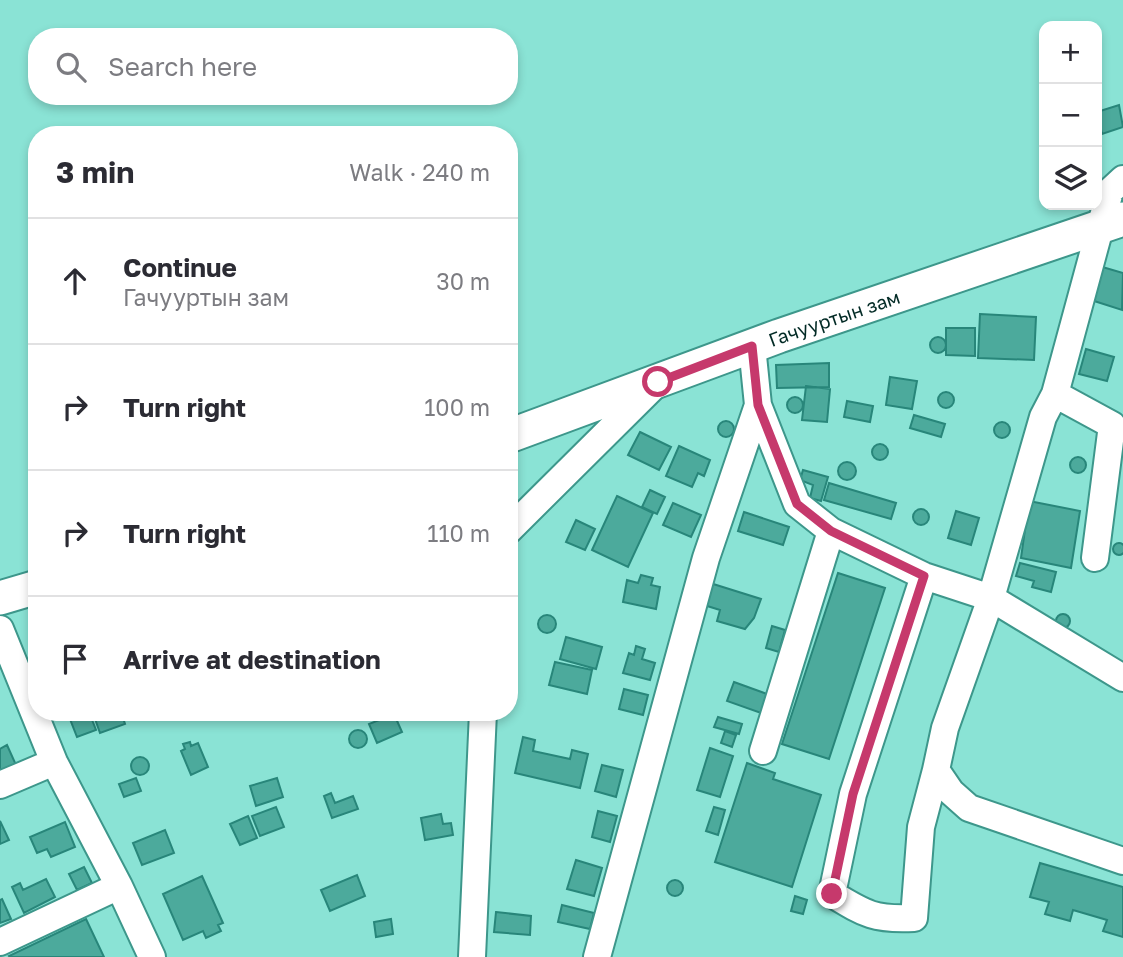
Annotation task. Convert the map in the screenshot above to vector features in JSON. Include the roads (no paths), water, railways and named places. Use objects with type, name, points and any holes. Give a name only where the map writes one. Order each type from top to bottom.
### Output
[{"type":"main road","name":"Гачууртын зам","points":[[518,433],[752,346],[1112,222]]},
{"type":"main road","points":[[0,597],[28,589]]},
{"type":"street","points":[[924,576],[853,794],[832,894],[867,915],[890,919],[914,918],[921,827],[945,727],[991,598],[1043,416],[1055,394],[1112,222],[1110,191],[1123,179]]},
{"type":"street","points":[[752,346],[758,405],[797,504],[831,531],[924,576],[991,598],[1123,678]]},
{"type":"street","points":[[518,521],[658,382]]},
{"type":"street","points":[[1055,394],[1112,425],[1095,558]]},
{"type":"street","points":[[597,957],[706,558],[758,405]]},
{"type":"street","points":[[763,751],[831,531]]},
{"type":"street","points":[[0,629],[28,698]]},
{"type":"street","points":[[37,721],[54,762],[119,886],[152,957]]},
{"type":"street","points":[[472,957],[483,721]]},
{"type":"street","points":[[0,785],[54,762]]},
{"type":"street","points":[[936,770],[951,792],[968,808],[1123,861]]},
{"type":"street","points":[[0,942],[119,886]]}]
